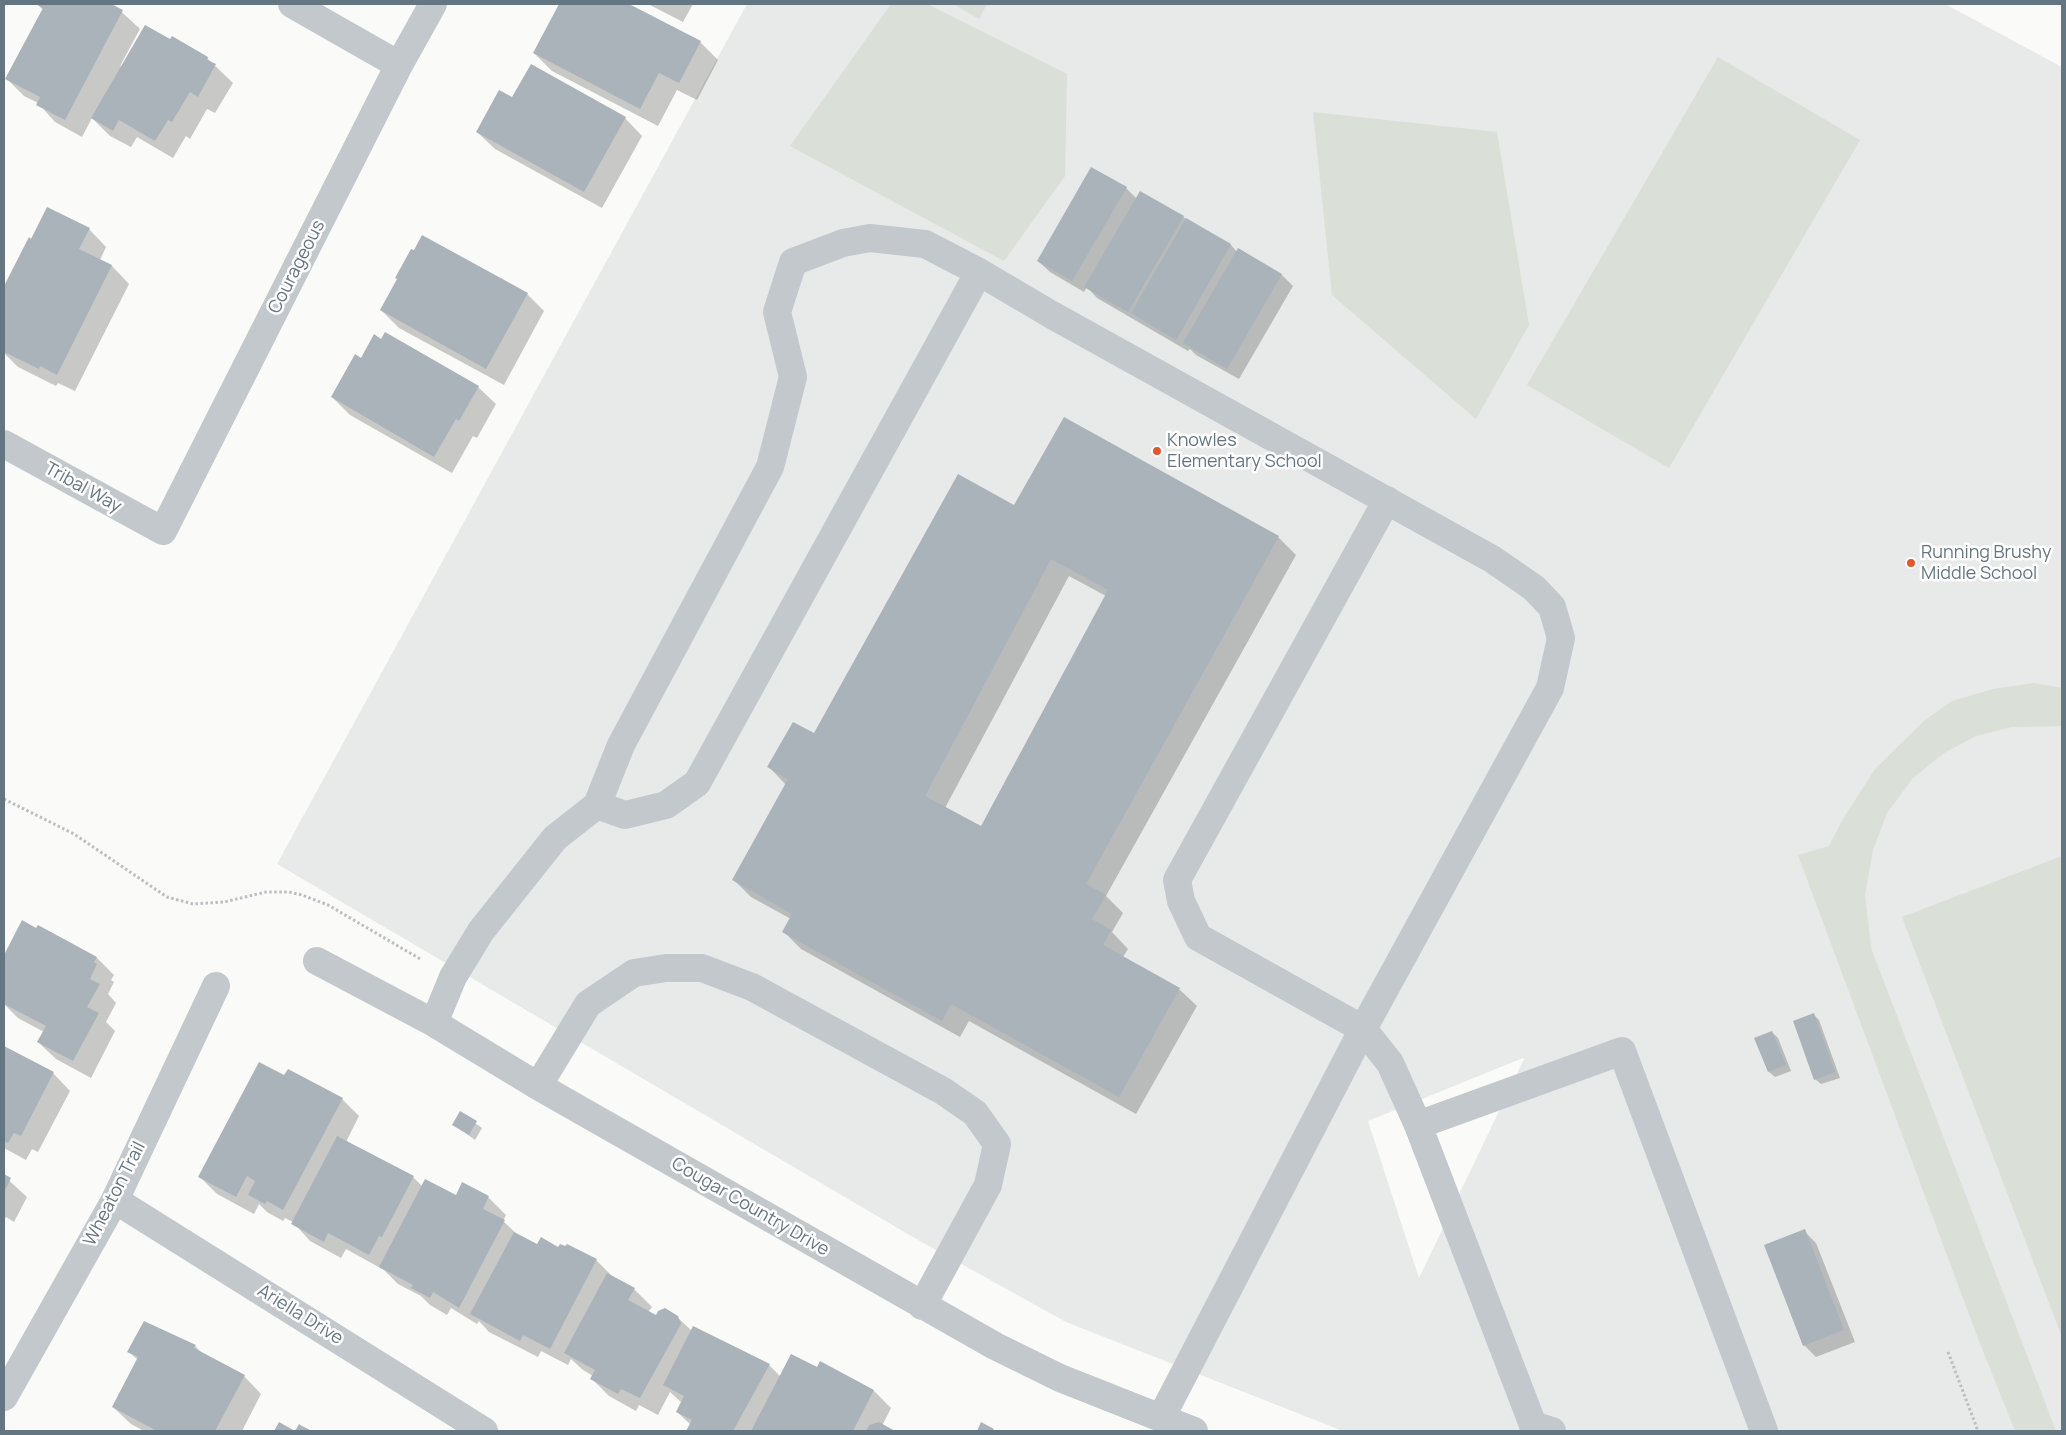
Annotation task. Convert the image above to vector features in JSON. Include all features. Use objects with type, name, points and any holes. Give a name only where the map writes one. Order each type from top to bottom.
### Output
[{"type":"street","points":[[292,4],[399,65]]},
{"type":"street","name":"Courageous","points":[[163,531],[399,65],[433,4]]},
{"type":"street","points":[[434,1023],[453,977],[481,932],[555,838],[598,805],[621,746],[770,467],[794,376],[776,312],[793,262],[843,243],[870,238],[925,244],[979,272],[1052,315],[1492,560],[1534,588],[1552,607],[1562,638],[1550,688],[1363,1029],[1160,1418]]},
{"type":"street","points":[[598,805],[625,815],[666,805],[697,783],[979,272]]},
{"type":"street","name":"Tribal Way","points":[[4,444],[163,531]]},
{"type":"street","points":[[1387,500],[1178,880],[1181,901],[1198,937],[1363,1029],[1390,1063],[1418,1125],[1533,1425],[1552,1431]]},
{"type":"street","name":"Cougar Country Drive","points":[[317,961],[434,1023],[538,1086],[995,1346],[1060,1378],[1194,1431]]},
{"type":"street","points":[[538,1086],[588,1004],[634,973],[666,968],[702,968],[752,986],[943,1090],[975,1113],[997,1144],[988,1185],[922,1306]]},
{"type":"street","name":"Wheaton Trail","points":[[4,1397],[115,1200],[216,986]]},
{"type":"street","points":[[1418,1125],[1622,1051],[1764,1431]]},
{"type":"street","name":"Ariella Drive","points":[[115,1200],[484,1431]]},
{"type":"path","points":[[4,799],[74,834],[167,897],[193,904],[224,902],[266,892],[289,892],[302,895],[328,905],[422,960]]},
{"type":"path","points":[[1948,1352],[1978,1431]]},
{"type":"shaded area","name":"Knowles Elementary School","points":[[747,4],[1945,4],[2062,67],[2062,1431],[1343,1431],[1066,1322],[918,1240],[277,864]],"holes":[[[1524,1059],[1419,1278],[1368,1121]]]},
{"type":"shaded area","points":[[891,4],[927,4],[1067,74],[1065,176],[1004,261],[790,146]]},
{"type":"shaded area","points":[[953,4],[987,4],[979,19]]},
{"type":"shaded area","points":[[1718,57],[1860,140],[1669,468],[1527,385]]},
{"type":"shaded area","points":[[1313,112],[1497,132],[1529,325],[1476,419],[1332,295]]},
{"type":"shaded area","points":[[2034,683],[2062,688],[2062,726],[2012,727],[1976,736],[1944,753],[1913,778],[1887,813],[1873,850],[1865,894],[1871,948],[2056,1431],[2015,1431],[1979,1341],[1798,855],[1829,846],[1843,819],[1875,769],[1925,720],[1952,701],[1993,689]]},
{"type":"shaded area","points":[[2062,856],[2062,1337],[1902,917]]},
{"type":"building","points":[[36,4],[111,4],[123,10],[65,120],[36,105],[40,97],[5,79],[43,8]]},
{"type":"building","points":[[559,4],[629,4],[701,41],[679,83],[659,73],[640,109],[533,53]]},
{"type":"building","points":[[145,25],[170,39],[172,36],[208,57],[207,60],[216,64],[198,97],[190,92],[172,122],[168,120],[155,141],[119,120],[113,131],[91,118]]},
{"type":"building","points":[[531,64],[626,117],[584,192],[476,132],[499,90],[512,97]]},
{"type":"building","points":[[1091,167],[1127,187],[1072,281],[1037,261]]},
{"type":"building","points":[[1140,191],[1184,216],[1128,312],[1084,287]]},
{"type":"building","points":[[47,207],[90,228],[79,249],[112,265],[57,375],[40,366],[39,369],[4,352],[4,286]]},
{"type":"building","points":[[1186,218],[1231,244],[1176,340],[1131,313]]},
{"type":"building","points":[[422,235],[528,293],[486,369],[380,310],[411,249],[414,250]]},
{"type":"building","points":[[1238,248],[1282,274],[1227,369],[1183,343]]},
{"type":"building","points":[[385,332],[479,386],[459,421],[456,419],[434,457],[331,397],[355,354],[361,358],[374,334],[381,339]]},
{"type":"building","points":[[1064,417],[1279,536],[1086,884],[1106,895],[1092,919],[1111,930],[1103,945],[1180,988],[1119,1097],[951,1004],[942,1021],[782,932],[792,914],[732,880],[788,779],[767,767],[793,722],[814,733],[958,474],[1014,505]],"holes":[[[1051,559],[1108,590],[981,826],[925,796]]]},
{"type":"building","points":[[22,920],[36,928],[38,925],[97,957],[94,962],[97,964],[90,979],[100,984],[87,1007],[99,1013],[73,1061],[37,1042],[46,1026],[4,1004],[4,955]]},
{"type":"building","points":[[1814,1013],[1835,1072],[1814,1080],[1793,1021]]},
{"type":"building","points":[[1772,1031],[1786,1065],[1768,1072],[1754,1038]]},
{"type":"building","points":[[4,1046],[54,1072],[21,1136],[14,1133],[8,1143],[4,1141]]},
{"type":"building","points":[[259,1062],[284,1075],[288,1069],[343,1098],[283,1210],[267,1201],[265,1204],[248,1195],[255,1181],[247,1176],[236,1197],[198,1177]]},
{"type":"building","points":[[460,1111],[477,1121],[469,1135],[452,1125]]},
{"type":"building","points":[[337,1136],[414,1176],[382,1237],[379,1236],[369,1255],[328,1233],[324,1242],[291,1224]]},
{"type":"building","points":[[4,1174],[11,1178],[4,1192]]},
{"type":"building","points":[[425,1179],[456,1195],[462,1182],[489,1196],[483,1209],[505,1220],[459,1308],[433,1292],[430,1298],[411,1288],[413,1285],[379,1267]]},
{"type":"building","points":[[1805,1229],[1844,1330],[1803,1346],[1764,1245]]},
{"type":"building","points":[[514,1232],[537,1244],[541,1237],[558,1247],[560,1244],[565,1246],[567,1244],[597,1259],[550,1349],[523,1335],[520,1341],[470,1314]]},
{"type":"building","points":[[607,1273],[635,1288],[628,1300],[656,1315],[658,1311],[665,1308],[678,1316],[681,1324],[640,1398],[621,1389],[618,1394],[590,1379],[595,1370],[564,1353]]},
{"type":"building","points":[[144,1321],[196,1345],[194,1348],[245,1375],[215,1431],[157,1431],[112,1407],[138,1357],[127,1352]]},
{"type":"building","points":[[693,1326],[770,1364],[733,1431],[686,1431],[692,1420],[676,1412],[684,1396],[663,1385]]},
{"type":"building","points":[[791,1354],[817,1367],[820,1361],[874,1390],[853,1431],[751,1431]]},
{"type":"building","points":[[279,1422],[295,1431],[274,1431]]},
{"type":"building","points":[[879,1422],[895,1431],[866,1431],[869,1425]]},
{"type":"building","points":[[981,1422],[994,1429],[992,1431],[977,1431]]},
{"type":"building","points":[[299,1424],[302,1426],[312,1431],[295,1431]]},
{"type":"place","name":"Knowles Elementary School","points":[[1157,451]]},
{"type":"place","name":"Running Brushy Middle School","points":[[1911,563]]}]
